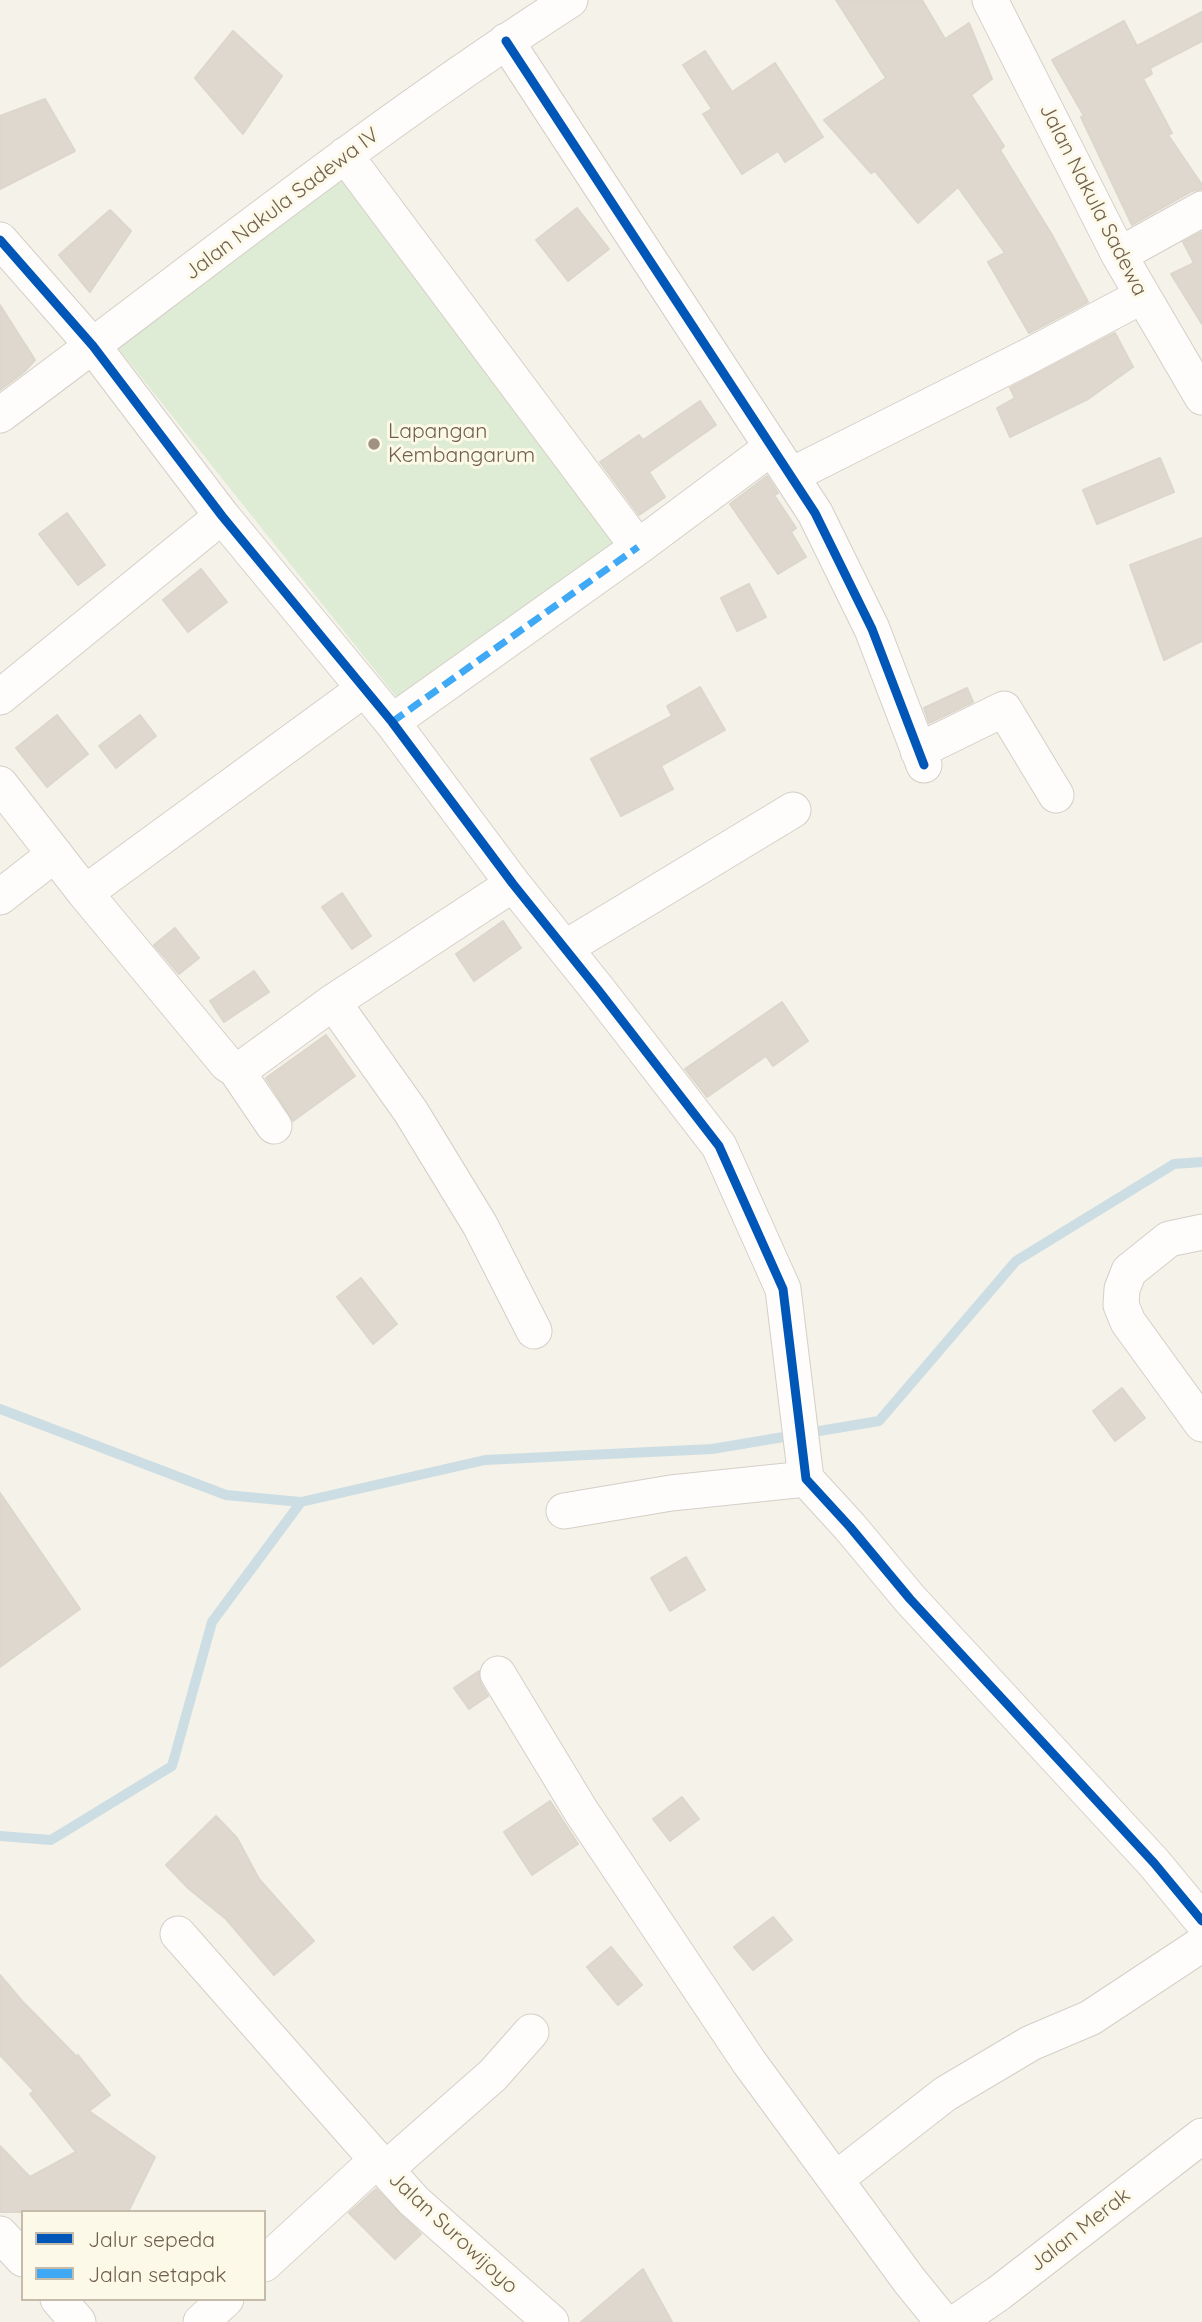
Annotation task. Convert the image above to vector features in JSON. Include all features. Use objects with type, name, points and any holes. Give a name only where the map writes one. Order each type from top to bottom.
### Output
[{"type":"street","name":"Jalan Nakula Sadewa IV","points":[[0,415],[345,155],[506,41],[570,0]]},
{"type":"street","name":"Jalan Nakula Sadewa","points":[[990,0],[1119,255],[1202,397]]},
{"type":"street","points":[[506,41],[815,513],[872,629],[921,758],[1004,709],[1056,795]]},
{"type":"street","points":[[345,155],[638,547]]},
{"type":"street","points":[[1119,255],[1202,209]]},
{"type":"street","points":[[0,240],[93,346],[222,516],[392,722],[513,884],[719,1146],[783,1289],[805,1470],[910,1599],[1154,1863],[1202,1921]]},
{"type":"street","points":[[392,722],[638,547],[782,461],[1031,355],[1142,296]]},
{"type":"street","points":[[0,697],[222,516]]},
{"type":"street","points":[[85,893],[365,689]]},
{"type":"street","points":[[0,784],[85,893],[227,1064],[236,1070],[274,1126]]},
{"type":"street","points":[[565,948],[793,810]]},
{"type":"street","points":[[0,897],[55,854]]},
{"type":"street","points":[[236,1070],[513,884]]},
{"type":"street","points":[[334,1002],[418,1123],[480,1226],[534,1331]]},
{"type":"street","points":[[1202,1232],[1169,1239],[1135,1265],[1129,1271],[1122,1289],[1121,1305],[1128,1322],[1202,1424]]},
{"type":"street","points":[[564,1511],[805,1470]]},
{"type":"street","points":[[498,1674],[581,1811],[750,2062],[943,2322]]},
{"type":"street","points":[[178,1934],[381,2165],[493,2075],[531,2032]]},
{"type":"street","points":[[835,2179],[945,2094],[1031,2043],[1090,2018],[1202,1944]]},
{"type":"street","name":"Jalan Merak","points":[[957,2322],[999,2293],[1202,2136]]},
{"type":"street","name":"Jalan Surowijoyo","points":[[266,2262],[381,2165],[414,2202],[551,2322]]},
{"type":"street","points":[[0,2234],[21,2257]]},
{"type":"street","points":[[60,2301],[78,2322]]},
{"type":"street","points":[[201,2322],[224,2301]]},
{"type":"green space","name":"Lapangan Kembangarum","points":[[360,158],[624,544],[402,704],[114,343]]},
{"type":"building","points":[[836,0],[922,0],[945,39],[969,23],[992,79],[971,95],[1004,146],[1000,150],[1052,235],[1088,302],[1029,333],[988,262],[1005,253],[958,187],[918,223],[875,171],[871,173],[824,120],[886,78]]},
{"type":"building","points":[[1202,12],[1202,41],[1150,68],[1152,74],[1143,79],[1172,133],[1168,135],[1202,185],[1202,189],[1192,191],[1132,225],[1081,117],[1084,116],[1052,60],[1124,21],[1137,46]]},
{"type":"building","points":[[233,31],[282,76],[243,134],[195,78]]},
{"type":"building","points":[[705,51],[732,92],[775,63],[823,137],[785,162],[778,151],[742,174],[703,114],[712,109],[683,65]]},
{"type":"building","points":[[45,99],[75,151],[0,189],[0,116]]},
{"type":"building","points":[[577,208],[609,249],[568,281],[536,240]]},
{"type":"building","points":[[110,210],[131,231],[90,292],[59,255]]},
{"type":"building","points":[[1202,232],[1202,324],[1171,274],[1194,263],[1183,242]]},
{"type":"building","points":[[0,305],[35,360],[0,390]]},
{"type":"building","points":[[1115,333],[1133,367],[1088,399],[1010,437],[997,408],[1015,398],[1010,388]]},
{"type":"building","points":[[700,401],[716,425],[649,472],[665,497],[639,515],[600,462],[639,435],[643,440]]},
{"type":"building","points":[[1160,458],[1174,492],[1097,524],[1083,490]]},
{"type":"building","points":[[767,476],[778,493],[774,495],[796,528],[791,532],[806,557],[778,574],[730,504]]},
{"type":"building","points":[[67,513],[105,565],[78,585],[39,534]]},
{"type":"building","points":[[1202,538],[1202,641],[1164,660],[1130,565]]},
{"type":"building","points":[[201,569],[227,602],[188,632],[163,600]]},
{"type":"building","points":[[749,584],[766,617],[737,631],[721,598]]},
{"type":"building","points":[[700,687],[725,730],[661,766],[673,789],[621,816],[591,759],[672,716],[667,706]]},
{"type":"building","points":[[967,688],[973,702],[929,723],[924,708]]},
{"type":"building","points":[[57,715],[88,754],[47,787],[16,748]]},
{"type":"building","points":[[140,715],[156,736],[116,768],[99,746]]},
{"type":"building","points":[[342,893],[371,936],[352,949],[322,907]]},
{"type":"building","points":[[503,921],[521,948],[474,981],[456,954]]},
{"type":"building","points":[[175,928],[199,958],[179,974],[154,945]]},
{"type":"building","points":[[254,971],[269,992],[224,1022],[210,1001]]},
{"type":"building","points":[[782,1002],[808,1041],[773,1066],[766,1056],[707,1097],[685,1069]]},
{"type":"building","points":[[326,1035],[355,1076],[293,1121],[266,1078]]},
{"type":"building","points":[[361,1278],[397,1324],[373,1344],[337,1297]]},
{"type":"building","points":[[1122,1388],[1145,1418],[1115,1441],[1093,1411]]},
{"type":"building","points":[[0,1493],[80,1609],[0,1667]]},
{"type":"building","points":[[686,1557],[705,1590],[670,1611],[651,1578]]},
{"type":"building","points":[[479,1671],[481,1684],[488,1696],[469,1709],[454,1688]]},
{"type":"building","points":[[682,1797],[699,1819],[670,1841],[653,1819]]},
{"type":"building","points":[[550,1801],[578,1844],[532,1875],[504,1832]]},
{"type":"building","points":[[216,1816],[237,1838],[259,1879],[314,1941],[274,1975],[226,1919],[189,1889],[166,1865]]},
{"type":"building","points":[[773,1917],[792,1940],[753,1970],[734,1947]]},
{"type":"building","points":[[611,1947],[642,1985],[618,2005],[587,1967]]},
{"type":"building","points":[[0,1975],[22,2001],[77,2057],[78,2055],[110,2095],[89,2111],[155,2157],[129,2210],[0,2212],[0,2146],[30,2177],[76,2152],[30,2094],[34,2091],[0,2055]]},
{"type":"building","points":[[376,2189],[421,2234],[395,2259],[349,2213]]},
{"type":"building","points":[[643,2269],[672,2322],[581,2322]]},
{"type":"waterway","points":[[0,1836],[51,1840],[172,1766],[212,1622],[301,1502],[485,1460],[712,1449],[879,1421],[1016,1261],[1174,1164],[1202,1162]]},
{"type":"waterway","points":[[0,1409],[226,1495],[301,1502]]},
{"type":"marked path","points":[[392,722],[638,547]]},
{"type":"cycle path","points":[[506,41],[815,513],[872,629],[924,765]]},
{"type":"cycle path","points":[[0,240],[93,346],[222,516],[392,722],[513,884],[719,1146],[783,1289],[806,1479],[910,1599],[1154,1863],[1202,1921]]},
{"type":"place","name":"Lapangan Kembangarum","points":[[374,444]]}]
